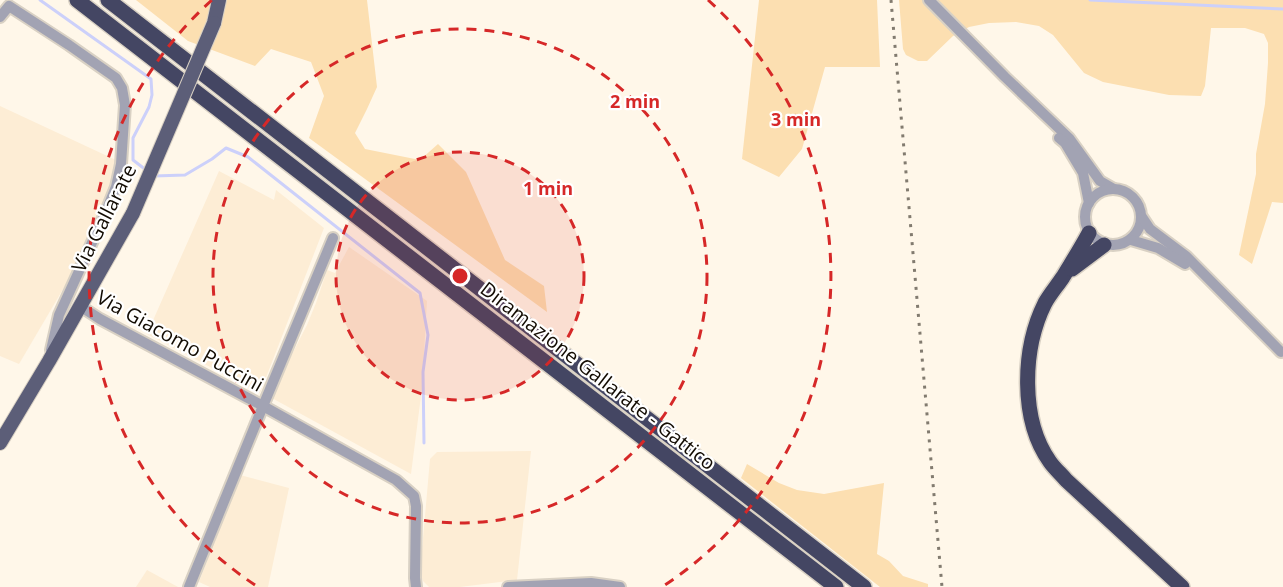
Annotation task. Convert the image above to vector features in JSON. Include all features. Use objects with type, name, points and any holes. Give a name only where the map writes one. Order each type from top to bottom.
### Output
[{"type":"highway","name":"Diramazione Gallarate - Gattico","points":[[77,0],[836,587]]},
{"type":"highway","name":"Diramazione Gallarate - Gattico","points":[[108,0],[864,587]]},
{"type":"highway","points":[[1089,233],[1045,303],[1034,334],[1028,379],[1028,397],[1032,418],[1038,438],[1050,462],[1066,480],[1182,587]]},
{"type":"highway","points":[[1063,277],[1104,245]]},
{"type":"main road","name":"Via Gallarate","points":[[0,443],[133,213],[214,23],[219,0]]},
{"type":"street","points":[[929,0],[1069,138],[1100,181],[1114,189]]},
{"type":"street","points":[[0,17],[9,6],[116,78],[122,88],[125,105],[122,155],[116,187],[59,315],[49,361]]},
{"type":"street","points":[[1005,77],[1065,143],[1083,172],[1089,202]]},
{"type":"street","points":[[1114,189],[1130,194],[1136,200],[1142,217],[1137,234],[1131,240],[1114,246],[1099,243],[1089,233],[1084,218],[1085,210],[1095,195],[1104,190],[1114,189]]},
{"type":"street","points":[[1142,217],[1150,229],[1186,256],[1282,353]]},
{"type":"street","name":"Via Giacomo Puccini","points":[[189,587],[333,238]]},
{"type":"street","points":[[1131,240],[1158,248],[1183,262],[1243,324],[1282,353]]},
{"type":"street","name":"Via Giacomo Puccini","points":[[80,306],[396,480],[414,496],[416,506],[416,587]]},
{"type":"street","points":[[508,587],[591,583],[620,587]]},
{"type":"shaded area","points":[[136,0],[367,0],[377,87],[355,133],[365,149],[420,160],[438,144],[466,172],[505,260],[544,286],[547,312],[309,138],[324,96],[311,62],[271,49],[255,66],[188,41]]},
{"type":"shaded area","points":[[759,0],[877,0],[880,67],[825,67],[802,149],[779,177],[742,159]]},
{"type":"shaded area","points":[[899,0],[1283,0],[1283,203],[1272,202],[1252,264],[1239,255],[1256,174],[1256,154],[1265,104],[1268,43],[1264,34],[1245,28],[1211,28],[1205,86],[1201,96],[1169,95],[1103,82],[1084,73],[1053,35],[1039,26],[1016,22],[989,23],[969,27],[953,36],[927,61],[918,61],[906,55],[903,49]]},
{"type":"shaded area","points":[[0,106],[118,161],[104,205],[69,279],[19,364],[0,356]]},
{"type":"shaded area","points":[[219,171],[274,200],[276,190],[324,228],[260,393],[147,334]]},
{"type":"shaded area","points":[[349,247],[427,301],[422,388],[411,474],[270,397],[307,325],[327,270],[335,273]]},
{"type":"shaded area","points":[[531,451],[517,580],[460,587],[429,587],[423,581],[420,573],[430,459],[437,452]]},
{"type":"shaded area","points":[[747,464],[779,483],[797,490],[824,494],[884,483],[877,554],[889,561],[903,576],[928,584],[928,587],[880,587],[741,478]]},
{"type":"shaded area","points":[[240,475],[289,488],[268,587],[210,587],[199,582]]},
{"type":"shaded area","points":[[147,570],[178,587],[136,587]]},
{"type":"waterway","points":[[40,0],[151,79],[152,95],[149,107],[133,138],[133,160],[146,170]]},
{"type":"waterway","points":[[1090,0],[1283,9]]},
{"type":"waterway","points":[[154,176],[185,175],[226,148],[248,157],[420,293],[428,335],[423,372],[424,443]]},
{"type":"railway","points":[[891,0],[942,587]]}]
